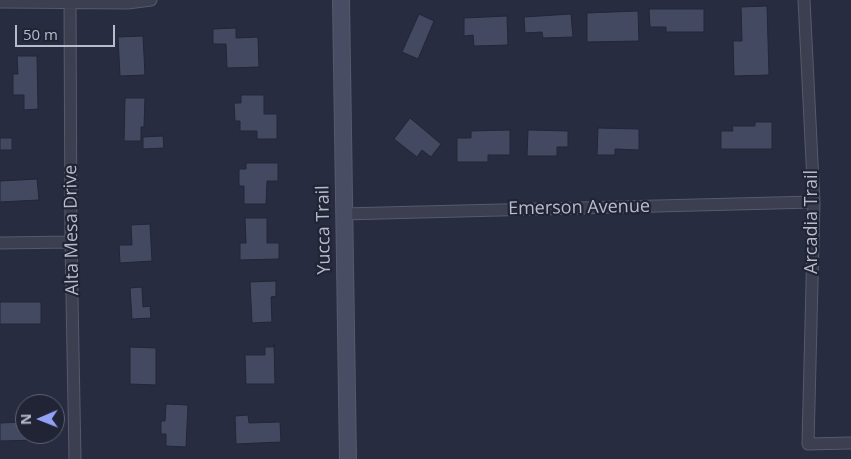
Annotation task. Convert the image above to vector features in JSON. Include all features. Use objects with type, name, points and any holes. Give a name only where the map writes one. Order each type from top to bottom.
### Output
[{"type":"main road","name":"Yucca Trail","points":[[341,0],[348,459]]},
{"type":"street","points":[[0,2],[70,1],[128,3],[151,0]]},
{"type":"street","name":"Arcadia Trail","points":[[804,0],[814,202],[808,444],[851,443]]},
{"type":"street","name":"Alta Mesa Drive","points":[[70,1],[71,242],[75,459]]},
{"type":"street","name":"Emerson Avenue","points":[[343,214],[814,202]]},
{"type":"street","points":[[0,243],[71,242]]},
{"type":"building","points":[[767,6],[769,75],[734,76],[733,41],[742,41],[741,7]]},
{"type":"building","points":[[649,9],[704,9],[704,32],[666,32],[666,27],[650,27]]},
{"type":"building","points":[[638,11],[639,41],[587,42],[587,13]]},
{"type":"building","points":[[419,14],[434,21],[418,59],[402,52]]},
{"type":"building","points":[[571,14],[573,37],[543,38],[542,32],[525,33],[524,17]]},
{"type":"building","points":[[507,16],[508,45],[474,46],[473,35],[464,36],[464,18]]},
{"type":"building","points":[[236,28],[236,38],[258,37],[259,67],[227,68],[226,44],[213,44],[213,29]]},
{"type":"building","points":[[143,36],[145,75],[120,76],[118,37]]},
{"type":"building","points":[[17,56],[37,56],[38,109],[24,110],[24,95],[13,95],[13,74],[18,74]]},
{"type":"building","points":[[241,95],[264,95],[264,114],[277,114],[277,139],[257,139],[257,131],[240,131],[240,121],[235,121],[234,103],[241,103]]},
{"type":"building","points":[[125,98],[145,98],[144,127],[141,127],[141,141],[124,141]]},
{"type":"building","points":[[410,118],[441,144],[431,157],[422,150],[417,157],[394,139]]},
{"type":"building","points":[[755,122],[772,122],[772,149],[721,149],[721,131],[733,131],[732,126],[755,126]]},
{"type":"building","points":[[598,128],[639,129],[639,150],[615,149],[615,155],[597,155]]},
{"type":"building","points":[[510,130],[510,155],[488,155],[488,162],[457,162],[457,138],[471,138],[471,131]]},
{"type":"building","points":[[528,130],[568,131],[568,147],[557,147],[557,156],[527,156]]},
{"type":"building","points":[[163,136],[164,148],[143,149],[143,137]]},
{"type":"building","points":[[0,138],[12,138],[12,150],[0,150]]},
{"type":"building","points":[[246,163],[278,163],[278,181],[267,181],[266,204],[244,204],[244,186],[239,186],[239,169],[246,169]]},
{"type":"building","points":[[37,179],[39,200],[0,202],[0,181]]},
{"type":"building","points":[[245,218],[267,218],[267,243],[279,243],[279,259],[240,260],[240,243],[246,243]]},
{"type":"building","points":[[150,224],[152,261],[120,263],[119,245],[132,245],[131,225]]},
{"type":"building","points":[[276,281],[276,296],[271,297],[272,322],[252,323],[250,282]]},
{"type":"building","points":[[142,287],[143,307],[150,306],[151,318],[132,319],[130,288]]},
{"type":"building","points":[[0,302],[41,302],[41,324],[0,324]]},
{"type":"building","points":[[274,344],[275,384],[246,384],[245,355],[265,355],[265,347],[274,347]]},
{"type":"building","points":[[130,347],[156,348],[156,385],[130,384]]},
{"type":"building","points":[[166,404],[188,405],[186,447],[166,446],[166,434],[161,434],[161,421],[165,421]]},
{"type":"building","points":[[248,415],[249,423],[280,422],[281,442],[236,444],[235,416]]},
{"type":"building","points":[[15,422],[15,441],[0,441],[0,423]]}]
